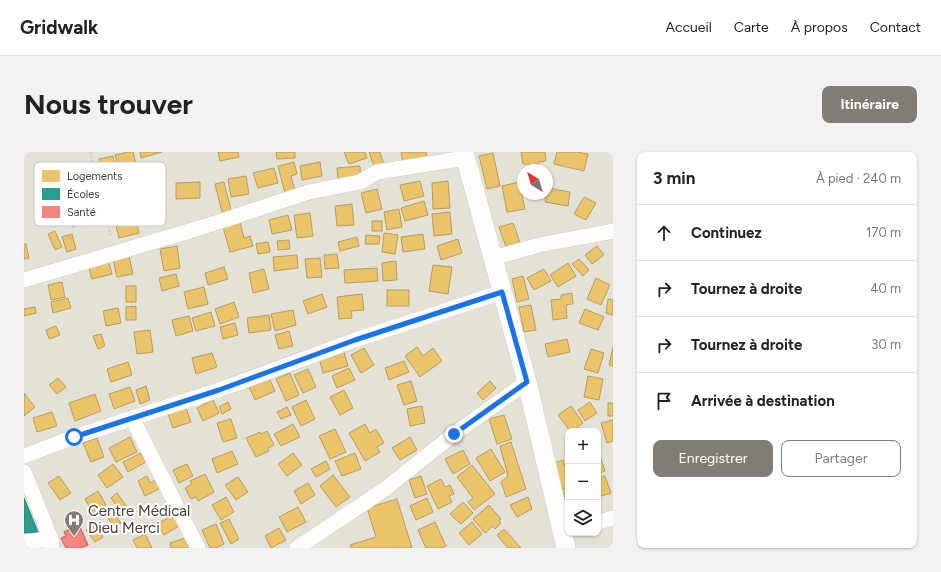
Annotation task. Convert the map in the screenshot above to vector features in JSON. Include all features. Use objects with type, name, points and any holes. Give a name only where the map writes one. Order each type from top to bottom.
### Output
[{"type":"street","points":[[24,280],[116,254],[309,192],[360,182],[377,172],[465,155],[527,382],[565,536]]},
{"type":"street","points":[[493,258],[539,245],[613,231]]},
{"type":"street","points":[[24,456],[74,437],[219,390],[355,340],[502,292]]},
{"type":"street","points":[[297,548],[385,489],[454,434],[527,382]]},
{"type":"street","points":[[132,418],[198,548]]},
{"type":"street","points":[[24,472],[52,544],[24,542]]},
{"type":"street","points":[[601,521],[613,518]]},
{"type":"path","points":[[90,152],[93,162]]},
{"type":"path","points":[[109,226],[116,254]]},
{"type":"shaded area","points":[[24,152],[613,152],[613,548],[24,548]]},
{"type":"building: Logements","points":[[133,152],[136,162],[117,162],[115,155]]},
{"type":"building: Logements","points":[[140,152],[162,152],[141,158]]},
{"type":"building: Logements","points":[[218,152],[238,152],[239,157],[220,161]]},
{"type":"building: Logements","points":[[276,152],[295,152],[295,158],[277,159]]},
{"type":"building: Logements","points":[[344,152],[365,152],[367,158],[349,164]]},
{"type":"building: Logements","points":[[369,152],[380,152],[384,165],[375,169]]},
{"type":"building: Logements","points":[[401,152],[426,152],[427,159],[403,163]]},
{"type":"building: Logements","points":[[521,152],[545,152],[546,161],[538,162],[538,164],[523,164]]},
{"type":"building: Logements","points":[[557,152],[577,152],[588,154],[584,171],[554,164]]},
{"type":"building: Logements","points":[[493,153],[500,186],[487,189],[479,156]]},
{"type":"building: Logements","points":[[113,156],[114,162],[100,162],[99,159]]},
{"type":"building: Logements","points":[[294,162],[297,174],[291,176],[295,191],[285,193],[278,166]]},
{"type":"building: Logements","points":[[320,162],[322,176],[302,180],[300,166]]},
{"type":"building: Logements","points":[[360,166],[361,181],[338,182],[337,168]]},
{"type":"building: Logements","points":[[274,168],[278,183],[258,188],[253,173]]},
{"type":"building: Logements","points":[[246,176],[249,194],[231,197],[228,179]]},
{"type":"building: Logements","points":[[420,181],[424,196],[404,201],[400,185]]},
{"type":"building: Logements","points":[[448,181],[450,208],[433,209],[432,183]]},
{"type":"building: Logements","points":[[200,182],[200,198],[176,199],[176,183]]},
{"type":"building: Logements","points":[[224,182],[231,210],[222,212],[215,184]]},
{"type":"building: Logements","points":[[517,182],[517,200],[523,200],[525,209],[507,212],[502,186]]},
{"type":"building: Logements","points":[[377,189],[382,209],[366,213],[361,193]]},
{"type":"building: Logements","points":[[553,189],[570,192],[568,206],[545,202],[545,200],[553,200]]},
{"type":"building: Logements","points":[[584,197],[596,203],[586,220],[574,214]]},
{"type":"building: Logements","points":[[424,201],[428,215],[405,221],[401,208]]},
{"type":"building: Logements","points":[[352,204],[354,225],[337,226],[335,206]]},
{"type":"building: Logements","points":[[399,209],[402,227],[387,230],[384,212]]},
{"type":"building: Logements","points":[[450,212],[452,234],[434,236],[432,214]]},
{"type":"building: Logements","points":[[310,213],[313,236],[297,238],[294,215]]},
{"type":"building: Logements","points":[[288,215],[292,230],[272,234],[269,220]]},
{"type":"building: Logements","points":[[372,221],[382,221],[382,231],[372,231]]},
{"type":"building: Logements","points":[[240,222],[244,238],[250,236],[253,246],[230,252],[223,227]]},
{"type":"building: Logements","points":[[513,223],[520,242],[506,247],[499,227]]},
{"type":"building: Logements","points":[[116,226],[137,226],[139,233],[119,238]]},
{"type":"building: Logements","points":[[55,231],[62,247],[55,250],[48,234]]},
{"type":"building: Logements","points":[[384,233],[398,235],[395,254],[382,252]]},
{"type":"building: Logements","points":[[72,234],[76,249],[67,252],[62,237]]},
{"type":"building: Logements","points":[[423,234],[425,249],[403,252],[401,237]]},
{"type":"building: Logements","points":[[366,235],[380,236],[379,244],[365,244]]},
{"type":"building: Logements","points":[[357,237],[359,246],[340,251],[338,242]]},
{"type":"building: Logements","points":[[458,239],[462,253],[441,260],[437,246]]},
{"type":"building: Logements","points":[[289,240],[290,249],[278,250],[277,241]]},
{"type":"building: Logements","points":[[268,242],[270,252],[258,254],[256,244]]},
{"type":"building: Logements","points":[[24,244],[26,244],[29,258],[24,259]]},
{"type":"building: Logements","points":[[177,246],[180,268],[164,271],[160,249]]},
{"type":"building: Logements","points":[[597,246],[604,255],[592,264],[585,255]]},
{"type":"building: Logements","points":[[337,254],[339,268],[325,269],[324,255]]},
{"type":"building: Logements","points":[[297,255],[298,268],[274,271],[273,257]]},
{"type":"building: Logements","points":[[129,256],[133,274],[117,277],[113,260]]},
{"type":"building: Logements","points":[[320,258],[322,277],[307,278],[305,259]]},
{"type":"building: Logements","points":[[108,259],[112,274],[92,279],[88,265]]},
{"type":"building: Logements","points":[[579,259],[589,270],[583,276],[572,264]]},
{"type":"building: Logements","points":[[396,261],[397,280],[383,281],[382,263]]},
{"type":"building: Logements","points":[[568,263],[576,276],[558,287],[550,275]]},
{"type":"building: Logements","points":[[433,265],[452,267],[448,294],[429,291]]},
{"type":"building: Logements","points":[[224,267],[228,279],[208,285],[205,273]]},
{"type":"building: Logements","points":[[377,268],[378,281],[345,283],[344,270]]},
{"type":"building: Logements","points":[[264,269],[269,289],[253,293],[249,273]]},
{"type":"building: Logements","points":[[544,269],[551,281],[534,290],[527,278]]},
{"type":"building: Logements","points":[[176,274],[179,286],[162,291],[159,278]]},
{"type":"building: Logements","points":[[523,276],[529,299],[517,302],[512,279]]},
{"type":"building: Logements","points":[[596,278],[610,285],[601,305],[587,299]]},
{"type":"building: Logements","points":[[62,282],[65,297],[51,300],[48,285]]},
{"type":"building: Logements","points":[[126,286],[136,286],[136,302],[126,302]]},
{"type":"building: Logements","points":[[204,287],[208,304],[188,309],[184,292]]},
{"type":"building: Logements","points":[[387,290],[409,290],[409,306],[387,306]]},
{"type":"building: Logements","points":[[572,293],[573,304],[566,305],[567,318],[553,320],[551,300],[561,299],[561,295]]},
{"type":"building: Logements","points":[[322,294],[327,307],[308,314],[303,301]]},
{"type":"building: Logements","points":[[362,294],[364,310],[351,311],[352,318],[339,319],[337,297]]},
{"type":"building: Logements","points":[[68,298],[71,308],[53,313],[51,302]]},
{"type":"building: Logements","points":[[608,299],[613,300],[613,315],[606,313]]},
{"type":"building: Logements","points":[[234,302],[239,317],[220,324],[215,309]]},
{"type":"building: Logements","points":[[531,305],[536,330],[524,332],[519,307]]},
{"type":"building: Logements","points":[[136,306],[136,320],[126,320],[126,307]]},
{"type":"building: Logements","points":[[35,307],[36,313],[24,316],[24,309]]},
{"type":"building: Logements","points":[[118,308],[121,323],[106,326],[103,311]]},
{"type":"building: Logements","points":[[585,309],[604,317],[598,330],[579,323]]},
{"type":"building: Logements","points":[[293,310],[296,325],[275,331],[271,314]]},
{"type":"building: Logements","points":[[211,312],[215,326],[196,331],[192,318]]},
{"type":"building: Logements","points":[[269,315],[271,330],[249,333],[247,318]]},
{"type":"building: Logements","points":[[189,316],[193,331],[176,336],[172,320]]},
{"type":"building: Logements","points":[[235,323],[238,335],[223,339],[220,327]]},
{"type":"building: Logements","points":[[56,326],[60,335],[49,339],[46,330]]},
{"type":"building: Logements","points":[[150,330],[153,352],[137,354],[134,332]]},
{"type":"building: Logements","points":[[289,331],[293,346],[279,349],[275,335]]},
{"type":"building: Logements","points":[[101,334],[105,346],[98,349],[93,336]]},
{"type":"building: Logements","points":[[567,339],[570,352],[548,357],[545,344]]},
{"type":"building: Logements","points":[[417,347],[423,356],[433,348],[442,361],[420,377],[405,356]]},
{"type":"building: Logements","points":[[613,347],[613,366],[609,365]]},
{"type":"building: Logements","points":[[364,348],[374,365],[361,373],[351,355]]},
{"type":"building: Logements","points":[[591,349],[604,353],[598,373],[584,369]]},
{"type":"building: Logements","points":[[344,352],[348,366],[323,373],[319,358]]},
{"type":"building: Logements","points":[[212,353],[217,367],[196,374],[192,358]]},
{"type":"building: Logements","points":[[404,361],[409,372],[389,380],[385,368]]},
{"type":"building: Logements","points":[[128,362],[132,375],[111,382],[107,369]]},
{"type":"building: Logements","points":[[349,368],[355,380],[337,388],[332,376]]},
{"type":"building: Logements","points":[[308,369],[316,387],[303,393],[294,375]]},
{"type":"building: Logements","points":[[290,373],[299,395],[286,401],[276,379]]},
{"type":"building: Logements","points":[[588,376],[603,379],[599,400],[584,397]]},
{"type":"building: Logements","points":[[58,378],[66,387],[57,394],[49,385]]},
{"type":"building: Logements","points":[[269,378],[275,391],[255,400],[249,387]]},
{"type":"building: Logements","points":[[411,381],[417,401],[404,405],[397,385]]},
{"type":"building: Logements","points":[[490,381],[496,388],[483,400],[477,393]]},
{"type":"building: Logements","points":[[146,386],[150,400],[140,404],[136,390]]},
{"type":"building: Logements","points":[[130,387],[135,401],[114,409],[109,394]]},
{"type":"building: Logements","points":[[344,390],[353,408],[340,415],[330,397]]},
{"type":"building: Logements","points":[[24,393],[35,407],[24,416]]},
{"type":"building: Logements","points":[[95,394],[101,411],[75,421],[69,403]]},
{"type":"building: Logements","points":[[213,400],[219,413],[203,421],[197,408]]},
{"type":"building: Logements","points":[[306,400],[315,419],[301,426],[292,407]]},
{"type":"building: Logements","points":[[228,402],[231,409],[222,414],[219,407]]},
{"type":"building: Logements","points":[[590,402],[597,413],[585,421],[578,410]]},
{"type":"building: Logements","points":[[608,403],[613,403],[613,416],[608,416]]},
{"type":"building: Logements","points":[[422,406],[425,423],[410,426],[407,409]]},
{"type":"building: Logements","points":[[571,406],[583,423],[577,428],[568,428],[558,415]]},
{"type":"building: Logements","points":[[287,407],[291,415],[281,419],[277,412]]},
{"type":"building: Logements","points":[[186,408],[191,422],[173,428],[168,414]]},
{"type":"building: Logements","points":[[52,412],[57,426],[37,432],[33,418]]},
{"type":"building: Logements","points":[[504,415],[512,439],[497,444],[489,419]]},
{"type":"building: Logements","points":[[231,419],[237,438],[223,442],[217,423]]},
{"type":"building: Logements","points":[[613,420],[613,441],[607,443],[601,423]]},
{"type":"building: Logements","points":[[293,424],[300,437],[281,446],[274,434]]},
{"type":"building: Logements","points":[[365,424],[370,433],[376,429],[384,443],[377,447],[380,452],[365,461],[349,433]]},
{"type":"building: Logements","points":[[335,429],[346,452],[330,459],[319,436]]},
{"type":"building: Logements","points":[[267,431],[274,445],[268,448],[269,451],[256,457],[246,438],[260,432],[261,434]]},
{"type":"building: Logements","points":[[130,437],[137,452],[116,462],[109,448]]},
{"type":"building: Logements","points":[[410,437],[417,450],[400,460],[392,448]]},
{"type":"building: Logements","points":[[97,438],[104,457],[91,462],[83,443]]},
{"type":"building: Logements","points":[[511,442],[526,489],[506,497],[501,482],[508,476],[500,446]]},
{"type":"building: Logements","points":[[491,449],[505,472],[490,481],[476,458]]},
{"type":"building: Logements","points":[[463,450],[470,464],[453,474],[445,459]]},
{"type":"building: Logements","points":[[232,451],[238,464],[217,473],[212,459]]},
{"type":"building: Logements","points":[[141,453],[146,462],[128,472],[123,462]]},
{"type":"building: Logements","points":[[293,453],[302,465],[287,476],[278,464]]},
{"type":"building: Logements","points":[[355,453],[361,469],[342,476],[335,461]]},
{"type":"building: Logements","points":[[601,459],[605,471],[601,473]]},
{"type":"building: Logements","points":[[563,460],[565,465],[565,486],[561,487],[554,463]]},
{"type":"building: Logements","points":[[326,461],[330,469],[316,477],[311,469]]},
{"type":"building: Logements","points":[[113,464],[123,477],[107,488],[98,475]]},
{"type":"building: Logements","points":[[187,464],[193,476],[179,483],[173,470]]},
{"type":"building: Logements","points":[[472,465],[495,494],[474,510],[468,502],[473,498],[457,477]]},
{"type":"building: Logements","points":[[205,474],[214,492],[198,501],[196,497],[191,499],[185,488],[192,484],[190,481]]},
{"type":"building: Logements","points":[[333,475],[350,497],[336,507],[320,486]]},
{"type":"building: Logements","points":[[59,476],[71,493],[60,500],[48,483]]},
{"type":"building: Logements","points":[[147,476],[150,483],[157,479],[161,488],[145,496],[138,481]]},
{"type":"building: Logements","points":[[421,476],[427,494],[415,498],[409,480]]},
{"type":"building: Logements","points":[[605,476],[611,493],[601,496],[601,477]]},
{"type":"building: Logements","points":[[238,477],[248,492],[236,500],[225,485]]},
{"type":"building: Logements","points":[[441,479],[445,487],[450,485],[454,494],[449,496],[452,502],[438,509],[427,486]]},
{"type":"building: Logements","points":[[308,483],[315,495],[301,504],[294,491]]},
{"type":"building: Logements","points":[[565,488],[565,498],[561,489]]},
{"type":"building: Logements","points":[[98,491],[106,505],[93,513],[85,499]]},
{"type":"building: Logements","points":[[117,493],[127,507],[121,512],[111,498]]},
{"type":"building: Logements","points":[[226,497],[234,512],[221,520],[212,505]]},
{"type":"building: Logements","points":[[528,497],[532,509],[517,517],[510,505]]},
{"type":"building: Logements","points":[[427,498],[433,512],[416,520],[410,506]]},
{"type":"building: Logements","points":[[397,499],[412,548],[351,548],[350,545],[376,537],[367,508]]},
{"type":"building: Logements","points":[[463,502],[473,513],[461,524],[450,514]]},
{"type":"building: Logements","points":[[489,505],[501,519],[499,521],[501,523],[495,529],[493,526],[485,533],[473,519]]},
{"type":"building: Logements","points":[[298,507],[306,522],[287,532],[279,517]]},
{"type":"building: Logements","points":[[110,508],[121,523],[114,527],[104,512]]},
{"type":"building: Logements","points":[[173,515],[179,526],[164,535],[157,524]]},
{"type":"building: Logements","points":[[229,519],[239,539],[231,544],[220,523]]},
{"type":"building: Logements","points":[[435,522],[446,546],[441,548],[426,548],[418,530]]},
{"type":"building: Logements","points":[[472,522],[482,534],[469,545],[459,533]]},
{"type":"building: Logements","points":[[216,524],[224,544],[216,548],[210,548],[202,530]]},
{"type":"building: Logements","points":[[95,525],[103,537],[95,542],[86,530]]},
{"type":"building: Logements","points":[[279,528],[286,540],[271,548],[265,536]]},
{"type":"building: Logements","points":[[504,529],[521,548],[508,548],[497,535]]},
{"type":"building: Logements","points":[[145,534],[152,548],[137,548],[133,540]]},
{"type":"building: Logements","points":[[185,538],[189,548],[171,548],[170,543]]},
{"type":"building: Écoles","points":[[24,498],[38,532],[24,533]]},
{"type":"building: Santé","name":"Centre Médical Dieu Merci","points":[[79,525],[88,545],[81,548],[66,548],[61,538],[66,536],[64,532]]},
{"type":"building: Santé","name":"Centre Médical Dieu Merci","points":[[79,525],[88,545],[81,548],[66,548],[61,538],[66,536],[64,532]]},
{"type":"place","name":"Centre Médical Dieu Merci","points":[[74,537]]},
{"type":"route","points":[[74,437],[219,390],[355,340],[502,292],[527,382],[454,434]]}]
